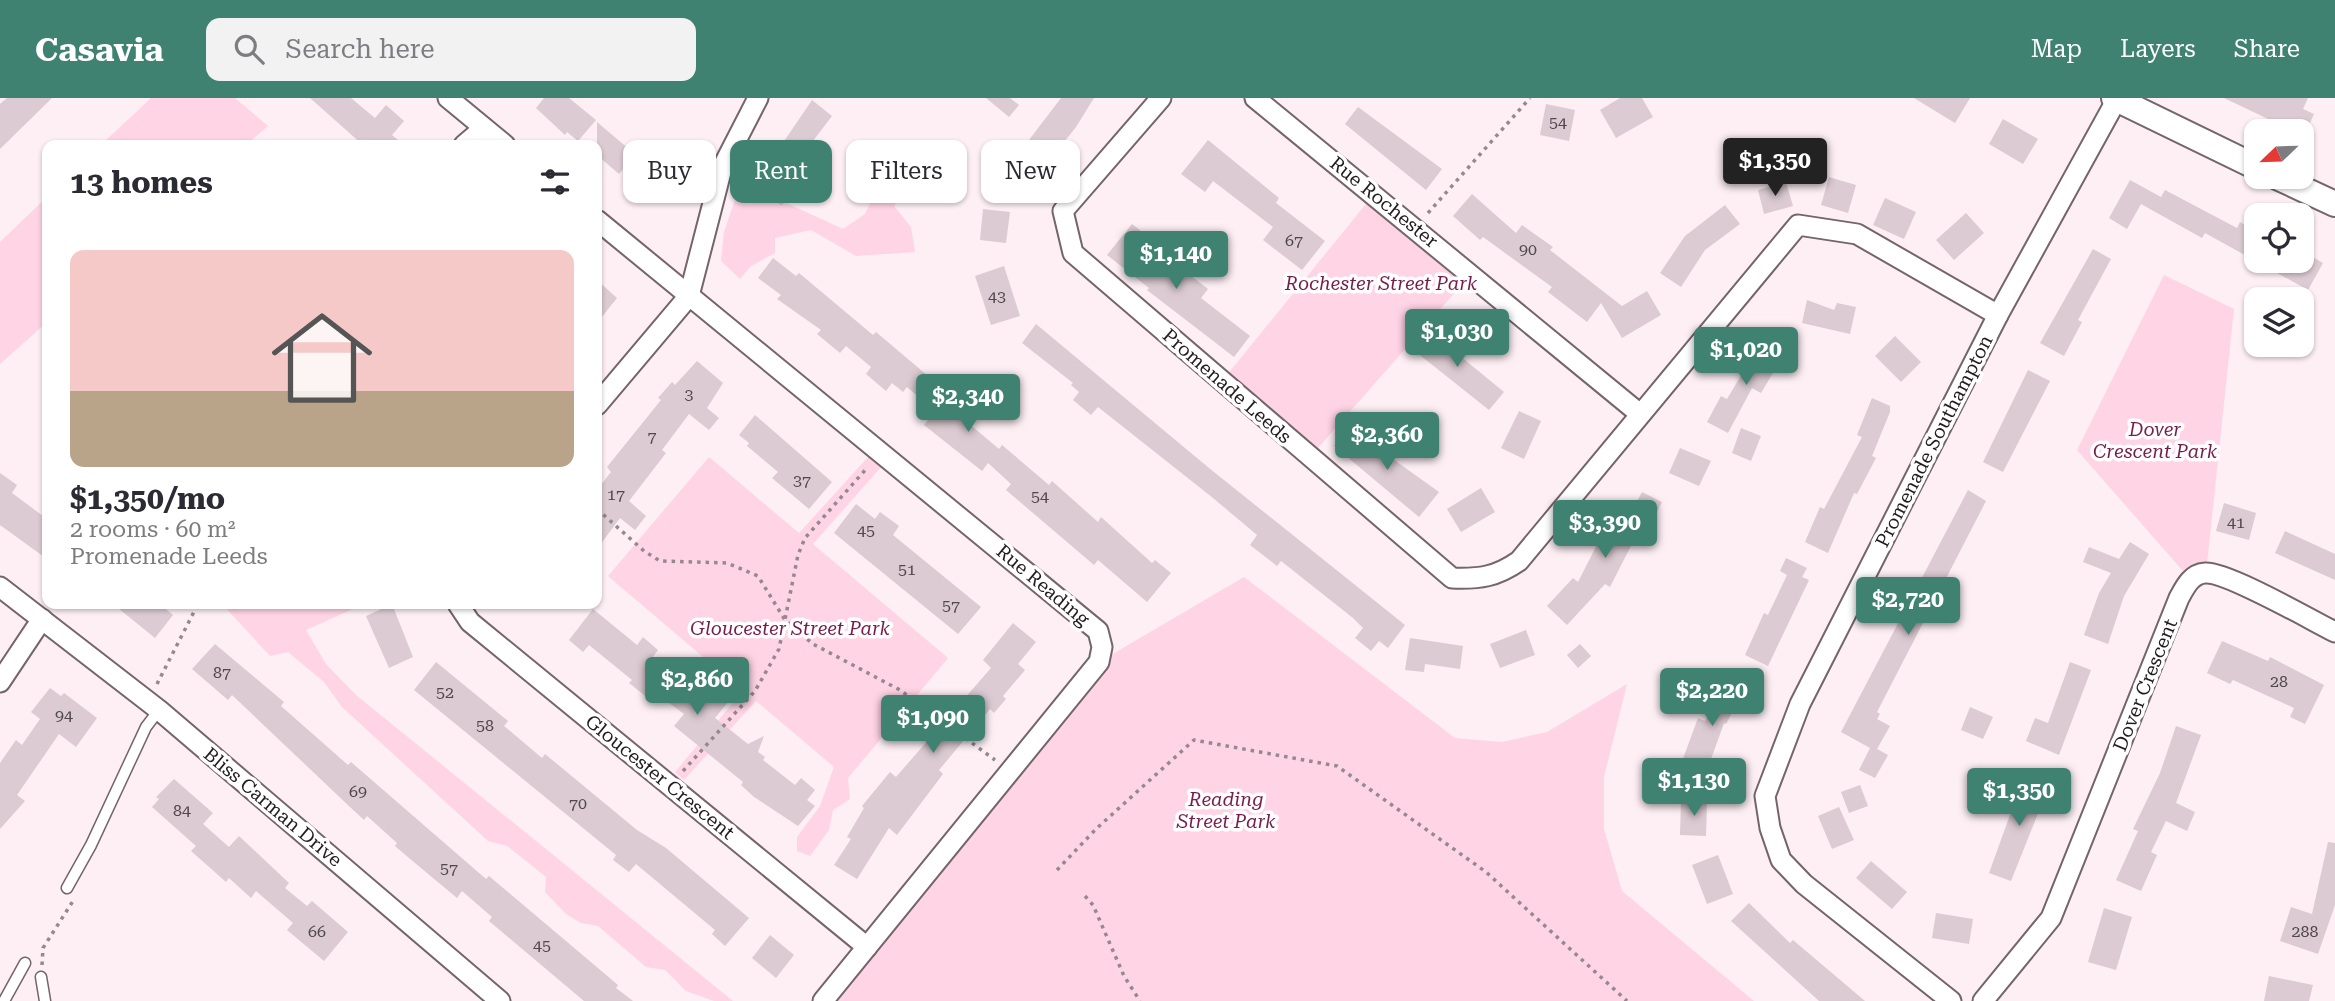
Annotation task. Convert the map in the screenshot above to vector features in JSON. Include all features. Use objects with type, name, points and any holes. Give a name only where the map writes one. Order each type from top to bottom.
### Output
[{"type":"street","points":[[448,98],[499,140]]},
{"type":"street","points":[[602,399],[689,296],[722,167],[758,98]]},
{"type":"street","name":"Promenade Leeds","points":[[1161,98],[1063,211],[1073,253],[1452,578],[1480,579],[1499,575],[1519,561],[1798,225],[1857,234],[1998,316]]},
{"type":"street","name":"Rue Rochester","points":[[1255,98],[1640,414]]},
{"type":"street","points":[[2115,99],[2244,161]]},
{"type":"street","name":"Promenade Southampton","points":[[1951,1001],[1804,884],[1781,860],[1770,828],[1765,796],[1800,704],[1998,316],[2115,99]]},
{"type":"street","points":[[470,140],[484,128]]},
{"type":"street","points":[[2303,189],[2335,204]]},
{"type":"street","name":"Rue Reading","points":[[602,224],[1098,631],[1102,647],[1099,662],[823,1001]]},
{"type":"street","name":"Dover Crescent","points":[[1983,1001],[2051,918],[2179,598],[2190,579],[2206,573],[2230,580],[2335,632]]},
{"type":"street","name":"Bliss Carman Drive","points":[[0,587],[153,706],[500,1001]]},
{"type":"street","name":"Gloucester Crescent","points":[[461,609],[470,622],[867,947]]},
{"type":"street","points":[[0,682],[42,619]]},
{"type":"lane","points":[[67,888],[91,845],[146,727],[153,706]]},
{"type":"lane","points":[[4,1001],[25,964]]},
{"type":"lane","points":[[41,977],[45,1001]]},
{"type":"path","points":[[1429,213],[1530,98]]},
{"type":"path","points":[[683,771],[755,691],[779,649],[798,555],[805,538],[867,468]]},
{"type":"path","points":[[602,513],[644,551],[660,561],[727,563],[758,576],[785,620],[813,644],[900,690],[1010,771]]},
{"type":"path","points":[[153,706],[196,609]]},
{"type":"path","points":[[1057,870],[1096,829],[1194,740],[1337,766],[1486,872],[1627,1001]]},
{"type":"path","points":[[41,977],[43,948],[78,894]]},
{"type":"path","points":[[1085,896],[1093,905],[1124,976],[1140,1001]]},
{"type":"green space","points":[[151,98],[235,98],[268,126],[252,140],[106,140]]},
{"type":"green space","name":"Rochester Street Park","points":[[1374,194],[1472,273],[1310,457],[1222,381]]},
{"type":"green space","points":[[42,202],[42,326],[0,364],[0,242]]},
{"type":"green space","points":[[734,203],[787,203],[843,229],[865,214],[870,203],[895,203],[895,207],[911,227],[915,252],[856,256],[811,230],[775,238],[775,253],[751,266],[740,279],[721,261],[724,232]]},
{"type":"green space","name":"Dover Crescent Park","points":[[2164,275],[2234,309],[2206,573],[2190,579],[2077,450]]},
{"type":"green space","name":"Gloucester Street Park","points":[[869,456],[882,466],[813,544],[948,658],[848,778],[850,799],[833,810],[829,830],[810,856],[797,851],[797,837],[820,806],[834,767],[756,701],[684,780],[675,772],[743,691],[608,576],[709,457],[799,533]]},
{"type":"green space","name":"Reading Street Park","points":[[1244,577],[1455,738],[1502,742],[1547,732],[1627,684],[1604,777],[1604,829],[1622,891],[1754,1001],[823,1001],[1099,662]]},
{"type":"green space","points":[[227,609],[353,609],[306,630],[326,664],[356,695],[733,1001],[714,1001],[686,991],[665,970],[646,967],[598,926],[581,923],[566,914],[545,892],[546,877],[507,846],[488,841],[342,707],[324,682],[288,652],[270,656]]},
{"type":"building","points":[[7,98],[52,98],[0,149],[0,104]]},
{"type":"building","points":[[310,98],[351,98],[375,118],[386,105],[404,121],[392,135],[398,140],[357,140]]},
{"type":"building","points":[[544,98],[569,98],[596,120],[577,140],[567,132],[565,135],[536,108]]},
{"type":"building","points":[[986,98],[1010,98],[1019,105],[1009,117]]},
{"type":"building","points":[[1061,98],[1094,98],[1066,140],[1029,140]]},
{"type":"building","points":[[1620,98],[1642,98],[1653,117],[1616,138],[1600,110]]},
{"type":"building","points":[[1914,98],[1970,98],[1955,123]]},
{"type":"building","points":[[2224,98],[2308,98],[2303,109],[2314,114],[2312,119],[2268,119]]},
{"type":"building","points":[[812,100],[832,116],[814,140],[785,140]]},
{"type":"building","points":[[1546,104],[1575,110],[1569,141],[1540,135]]},
{"type":"building","points":[[1358,107],[1442,169],[1426,190],[1345,124]]},
{"type":"building","points":[[2003,119],[2038,139],[2023,164],[1989,144]]},
{"type":"building","points":[[597,122],[623,144],[623,169],[619,174],[602,159],[602,140],[597,140]]},
{"type":"building","points":[[1208,140],[1279,198],[1276,203],[1325,241],[1302,270],[1263,240],[1273,227],[1213,181],[1205,192],[1181,174]]},
{"type":"building","points":[[1829,177],[1856,185],[1848,213],[1821,205]]},
{"type":"building","points":[[2130,180],[2161,197],[2165,190],[2237,228],[2240,222],[2244,224],[2244,255],[2205,233],[2202,238],[2141,204],[2127,229],[2109,218]]},
{"type":"building","points":[[1786,182],[1793,206],[1764,214],[1758,190]]},
{"type":"building","points":[[1472,194],[1516,233],[1522,225],[1553,247],[1550,250],[1622,306],[1647,291],[1661,315],[1622,338],[1601,303],[1587,322],[1548,292],[1552,287],[1483,237],[1480,240],[1453,216]]},
{"type":"building","points":[[1885,198],[1916,212],[1904,239],[1873,225]]},
{"type":"building","points":[[1725,205],[1740,224],[1705,250],[1681,287],[1660,273],[1685,236]]},
{"type":"building","points":[[983,209],[1010,212],[1006,243],[980,240]]},
{"type":"building","points":[[1966,213],[1984,233],[1954,260],[1936,240]]},
{"type":"building","points":[[1132,224],[1154,241],[1145,254],[1179,280],[1186,272],[1208,289],[1201,298],[1250,336],[1234,357],[1147,290],[1149,288],[1107,255]]},
{"type":"building","points":[[2093,249],[2111,259],[2078,320],[2082,322],[2064,356],[2040,343]]},
{"type":"building","points":[[773,258],[796,276],[799,273],[873,335],[876,332],[934,381],[937,378],[971,406],[961,417],[999,449],[1002,445],[1049,485],[1052,481],[1098,522],[1101,517],[1152,563],[1155,560],[1171,573],[1147,602],[1098,560],[1094,565],[1006,490],[1011,484],[988,463],[982,471],[924,425],[935,411],[907,387],[903,392],[892,383],[886,391],[866,374],[871,367],[846,346],[840,353],[817,334],[821,330],[777,299],[781,295],[758,278]]},
{"type":"building","points":[[2314,258],[2323,263],[2310,287],[2303,287],[2277,273],[2314,273]]},
{"type":"building","points":[[1004,266],[1020,316],[991,325],[975,276]]},
{"type":"building","points":[[602,284],[617,298],[602,317]]},
{"type":"building","points":[[1807,300],[1834,310],[1837,303],[1856,307],[1850,334],[1802,323]]},
{"type":"building","points":[[1036,324],[1209,468],[1405,625],[1388,648],[1379,641],[1371,651],[1355,638],[1363,628],[1353,618],[1281,561],[1277,566],[1250,545],[1257,535],[1098,407],[1091,415],[1073,400],[1079,392],[1071,385],[1073,383],[1022,343]]},
{"type":"building","points":[[1427,329],[1504,392],[1489,410],[1411,348]]},
{"type":"building","points":[[1895,336],[1921,362],[1901,382],[1875,356]]},
{"type":"building","points":[[1761,342],[1783,356],[1761,393],[1752,388],[1728,433],[1707,422],[1721,396],[1727,399]]},
{"type":"building","points":[[697,361],[723,383],[707,408],[719,418],[709,430],[689,414],[662,450],[666,453],[629,501],[646,516],[635,530],[620,518],[602,542],[602,484],[611,472],[607,467],[661,400],[658,398],[672,382],[675,385]]},
{"type":"building","points":[[2028,370],[2050,381],[2003,472],[1983,462]]},
{"type":"building","points":[[1872,398],[1890,406],[1890,412],[1872,456],[1876,458],[1857,494],[1854,493],[1828,553],[1805,542],[1820,507],[1824,509],[1862,437],[1857,435]]},
{"type":"building","points":[[1519,411],[1541,421],[1524,459],[1501,448]]},
{"type":"building","points":[[755,415],[832,482],[809,509],[772,478],[778,472],[747,446],[749,443],[739,435]]},
{"type":"building","points":[[1348,427],[1439,492],[1419,517],[1334,446]]},
{"type":"building","points":[[1741,428],[1761,436],[1751,461],[1732,453]]},
{"type":"building","points":[[1680,448],[1711,461],[1699,486],[1669,473]]},
{"type":"building","points":[[0,473],[17,485],[12,493],[42,515],[42,555],[0,525]]},
{"type":"building","points":[[1481,488],[1495,512],[1461,532],[1447,509]]},
{"type":"building","points":[[1968,490],[1986,501],[1877,712],[1880,714],[1877,719],[1890,726],[1877,749],[1888,755],[1875,778],[1859,770],[1870,748],[1841,732]]},
{"type":"building","points":[[1642,492],[1662,502],[1645,536],[1638,532],[1610,587],[1605,584],[1567,625],[1547,606],[1573,578],[1578,582],[1608,523],[1622,531]]},
{"type":"building","points":[[2224,503],[2256,513],[2249,540],[2216,531]]},
{"type":"building","points":[[856,504],[875,519],[880,512],[899,526],[893,535],[981,607],[958,634],[834,533]]},
{"type":"building","points":[[2285,531],[2335,554],[2335,580],[2275,553]]},
{"type":"building","points":[[2130,542],[2149,554],[2124,596],[2108,644],[2084,635],[2099,593],[2111,573],[2083,562],[2089,547],[2119,559]]},
{"type":"building","points":[[1786,558],[1807,568],[1802,577],[1809,580],[1768,666],[1745,655],[1764,613],[1768,615],[1787,575],[1780,571]]},
{"type":"building","points":[[119,609],[166,609],[173,615],[155,638]]},
{"type":"building","points":[[381,609],[394,609],[413,657],[389,668],[366,616]]},
{"type":"building","points":[[593,609],[637,645],[643,637],[658,650],[652,658],[690,690],[699,679],[728,702],[715,718],[748,744],[764,736],[758,752],[765,757],[763,760],[795,785],[801,778],[815,790],[807,800],[815,806],[798,826],[754,797],[741,785],[743,782],[674,726],[684,714],[660,696],[654,703],[629,683],[632,680],[589,645],[583,652],[569,640]]},
{"type":"building","points":[[1013,623],[1036,642],[1018,664],[1025,670],[1003,696],[1006,699],[994,713],[990,709],[939,770],[943,774],[897,835],[889,828],[857,879],[834,865],[851,839],[847,837],[864,808],[862,806],[890,772],[896,777],[991,668],[983,660]]},
{"type":"building","points":[[1526,630],[1535,655],[1500,668],[1490,644]]},
{"type":"building","points":[[1410,638],[1463,646],[1460,669],[1425,664],[1424,672],[1405,670]]},
{"type":"building","points":[[2222,641],[2268,661],[2270,657],[2324,685],[2305,724],[2290,717],[2294,708],[2233,680],[2230,684],[2207,673]]},
{"type":"building","points":[[215,644],[284,702],[281,706],[348,765],[351,762],[486,879],[489,876],[618,985],[616,988],[633,1001],[584,1001],[489,921],[492,917],[462,891],[457,898],[395,846],[397,843],[367,816],[364,820],[232,695],[228,700],[192,669]]},
{"type":"building","points":[[1580,644],[1591,656],[1578,668],[1567,655]]},
{"type":"building","points":[[436,662],[508,721],[504,726],[542,758],[545,754],[637,830],[666,848],[749,918],[725,946],[712,934],[715,930],[636,864],[629,872],[613,860],[616,855],[414,690]]},
{"type":"building","points":[[2070,662],[2091,670],[2059,755],[2026,741],[2035,718],[2048,723]]},
{"type":"building","points":[[1726,678],[1745,688],[1726,724],[1724,723],[1706,773],[1681,764],[1698,718],[1705,721]]},
{"type":"building","points":[[50,688],[61,696],[64,693],[97,718],[76,747],[59,734],[17,795],[25,801],[0,829],[0,763],[16,740],[22,745],[40,719],[31,712]]},
{"type":"building","points":[[1970,707],[1993,717],[1983,739],[1961,730]]},
{"type":"building","points":[[2176,726],[2201,735],[2176,803],[2195,812],[2187,831],[2166,821],[2151,852],[2157,855],[2141,891],[2116,880],[2138,831],[2133,829],[2160,773]]},
{"type":"building","points":[[2024,776],[2049,786],[2011,881],[1989,873]]},
{"type":"building","points":[[174,779],[213,813],[203,824],[229,847],[239,836],[289,883],[285,888],[307,906],[312,901],[348,932],[324,961],[287,930],[293,923],[256,891],[251,898],[229,878],[226,882],[191,851],[196,846],[152,807],[159,799],[156,797]]},
{"type":"building","points":[[1860,785],[1868,806],[1849,813],[1841,792]]},
{"type":"building","points":[[1681,801],[1707,802],[1706,836],[1680,835]]},
{"type":"building","points":[[1839,807],[1854,840],[1832,849],[1818,816]]},
{"type":"building","points":[[2328,842],[2335,843],[2335,905],[2318,954],[2280,941],[2291,907],[2312,914]]},
{"type":"building","points":[[1718,855],[1733,894],[1707,904],[1692,865]]},
{"type":"building","points":[[1871,861],[1907,892],[1892,909],[1856,878]]},
{"type":"building","points":[[1749,903],[1790,943],[1793,940],[1865,1001],[1819,1001],[1731,921]]},
{"type":"building","points":[[2104,908],[2132,917],[2116,970],[2088,962]]},
{"type":"building","points":[[1936,913],[1973,919],[1969,944],[1932,938]]},
{"type":"building","points":[[770,935],[794,955],[776,978],[752,958]]},
{"type":"building","points":[[2269,976],[2313,985],[2309,1001],[2264,1001]]}]
